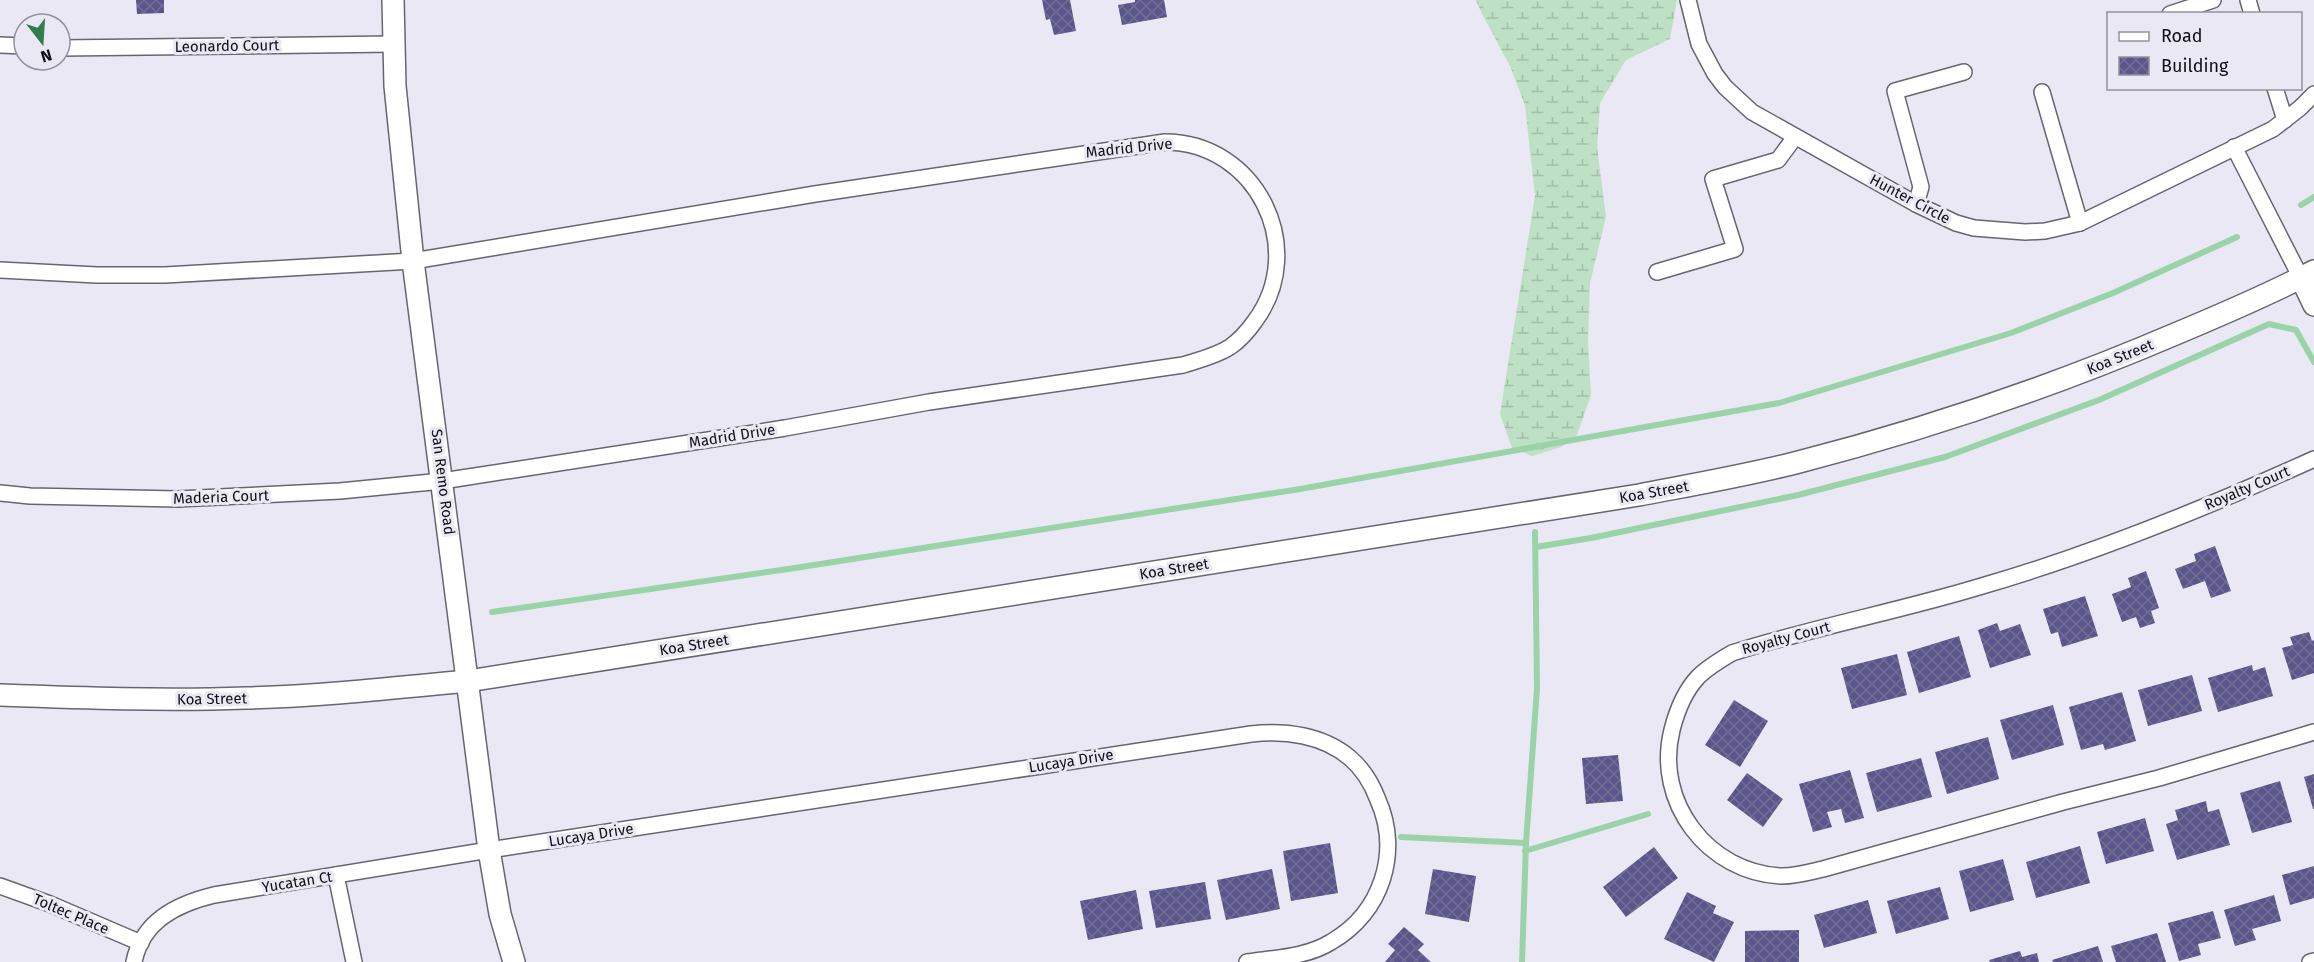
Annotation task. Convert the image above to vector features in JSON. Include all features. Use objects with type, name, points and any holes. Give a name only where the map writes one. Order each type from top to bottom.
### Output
[{"type":"main road","name":"San Remo Road","points":[[393,0],[395,86],[413,261],[489,850],[500,914],[514,962]]},
{"type":"main road","points":[[2308,274],[2314,305]]},
{"type":"main road","name":"Koa Street","points":[[0,695],[116,700],[247,698],[468,681],[1496,519],[1732,477],[1793,464],[1881,439],[2054,382],[2152,344],[2308,274]]},
{"type":"street","name":"Hunter Circle","points":[[1688,0],[1699,44],[1715,74],[1725,87],[1752,112],[1916,204],[1956,223],[1991,230],[2045,231],[2080,223],[2272,129],[2314,93]]},
{"type":"street","points":[[2176,12],[2213,0]]},
{"type":"street","name":"Leonardo Court","points":[[72,48],[394,44]]},
{"type":"street","points":[[1916,204],[1921,188],[1895,91],[1964,72]]},
{"type":"street","points":[[2276,90],[2285,120]]},
{"type":"street","points":[[2042,92],[2080,223]]},
{"type":"street","points":[[1657,272],[1735,249],[1713,179],[1778,160],[1795,137]]},
{"type":"street","name":"Madrid Drive","points":[[413,261],[815,194],[1165,142],[1177,142],[1205,149],[1225,158],[1239,169],[1264,201],[1276,243],[1274,281],[1261,314],[1249,330],[1230,346],[1183,365],[929,402],[785,428],[442,481]]},
{"type":"street","points":[[2234,147],[2308,274]]},
{"type":"street","points":[[0,270],[143,276],[413,261]]},
{"type":"street","name":"Royalty Court","points":[[2314,459],[2225,499],[2056,563],[1981,587],[1732,653],[1698,678],[1685,695],[1677,712],[1670,738],[1668,767],[1677,802],[1702,841],[1712,851],[1739,865],[1764,873],[1785,876],[1823,869],[2063,802],[2159,778],[2314,732]]},
{"type":"street","name":"Maderia Court","points":[[0,493],[30,496],[178,499],[340,492],[442,481]]},
{"type":"street","name":"Lucaya Drive","points":[[489,850],[1251,734],[1272,731],[1291,733],[1338,750],[1351,759],[1368,779],[1386,823],[1389,850],[1387,867],[1379,889],[1364,913],[1343,934],[1330,943],[1299,954],[1247,962]]},
{"type":"street","name":"Yucatan Ct","points":[[134,962],[147,931],[157,920],[171,910],[193,900],[489,850]]},
{"type":"street","points":[[336,875],[354,962]]},
{"type":"street","name":"Toltec Place","points":[[0,886],[50,904],[141,943]]},
{"type":"street","points":[[2310,962],[2314,961]]},
{"type":"green space","points":[[1476,0],[1677,0],[1670,39],[1626,60],[1600,103],[1597,147],[1606,217],[1590,283],[1588,341],[1591,395],[1577,435],[1561,447],[1532,456],[1512,448],[1500,414],[1535,196],[1525,105],[1510,66]]},
{"type":"building","points":[[136,0],[164,0],[164,13],[137,14]]},
{"type":"building","points":[[1042,0],[1070,0],[1076,31],[1054,35],[1050,19],[1046,20]]},
{"type":"building","points":[[1135,0],[1164,0],[1167,17],[1122,25],[1118,5],[1135,2]]},
{"type":"building","points":[[2215,546],[2231,591],[2211,598],[2205,581],[2183,589],[2175,569],[2196,561],[2194,554]]},
{"type":"building","points":[[2146,571],[2159,608],[2151,611],[2155,623],[2140,628],[2136,617],[2122,622],[2112,594],[2131,587],[2128,578]]},
{"type":"building","points":[[2085,596],[2098,636],[2062,647],[2058,632],[2051,634],[2043,609]]},
{"type":"building","points":[[1997,623],[2000,631],[2020,624],[2031,655],[1990,668],[1978,630]]},
{"type":"building","points":[[2309,632],[2312,641],[2314,640],[2314,673],[2292,680],[2282,648],[2293,645],[2290,637]]},
{"type":"building","points":[[1959,636],[1971,677],[1919,693],[1907,652]]},
{"type":"building","points":[[1897,654],[1907,695],[1852,709],[1841,668]]},
{"type":"building","points":[[2252,665],[2253,671],[2265,667],[2273,696],[2218,712],[2208,678]]},
{"type":"building","points":[[2192,675],[2202,711],[2148,726],[2138,690]]},
{"type":"building","points":[[2122,692],[2136,741],[2105,750],[2103,744],[2081,750],[2069,707]]},
{"type":"building","points":[[1734,700],[1768,721],[1740,767],[1705,745]]},
{"type":"building","points":[[2053,705],[2064,745],[2012,760],[2000,720]]},
{"type":"building","points":[[1988,737],[1999,779],[1947,794],[1935,752]]},
{"type":"building","points":[[1618,755],[1623,801],[1586,804],[1582,758]]},
{"type":"building","points":[[1921,758],[1932,797],[1877,812],[1866,773]]},
{"type":"building","points":[[1850,770],[1864,818],[1845,823],[1841,809],[1827,812],[1832,827],[1813,832],[1799,784]]},
{"type":"building","points":[[1747,773],[1783,799],[1763,827],[1727,800]]},
{"type":"building","points":[[2314,774],[2314,809],[2313,809],[2304,777]]},
{"type":"building","points":[[2280,781],[2292,822],[2252,833],[2240,793]]},
{"type":"building","points":[[2206,801],[2208,812],[2219,809],[2230,845],[2177,860],[2166,824],[2178,820],[2175,810]]},
{"type":"building","points":[[2145,818],[2154,851],[2106,864],[2097,832]]},
{"type":"building","points":[[1330,843],[1338,893],[1291,901],[1283,851]]},
{"type":"building","points":[[2080,846],[2090,883],[2036,898],[2026,862]]},
{"type":"building","points":[[1654,847],[1678,878],[1626,917],[1603,887]]},
{"type":"building","points":[[2003,859],[2014,900],[1970,912],[1959,871]]},
{"type":"building","points":[[2314,866],[2314,898],[2290,905],[2282,875]]},
{"type":"building","points":[[1272,869],[1280,909],[1226,920],[1217,880]]},
{"type":"building","points":[[1433,869],[1476,876],[1469,922],[1425,914]]},
{"type":"building","points":[[1205,882],[1211,919],[1156,928],[1149,891]]},
{"type":"building","points":[[1940,887],[1949,919],[1896,934],[1887,901]]},
{"type":"building","points":[[1136,890],[1143,929],[1088,940],[1080,901]]},
{"type":"building","points":[[1687,892],[1716,906],[1713,913],[1734,922],[1714,962],[1664,939]]},
{"type":"building","points":[[2274,895],[2281,921],[2252,929],[2256,940],[2235,946],[2224,910]]},
{"type":"building","points":[[1868,900],[1877,933],[1824,948],[1814,915]]},
{"type":"building","points":[[2213,911],[2221,938],[2198,944],[2201,955],[2179,961],[2168,923]]},
{"type":"building","points":[[1404,927],[1424,944],[1418,950],[1431,962],[1385,962],[1395,950],[1388,944]]},
{"type":"building","points":[[1799,930],[1799,962],[1745,962],[1745,931]]},
{"type":"building","points":[[2157,933],[2166,962],[2116,962],[2111,946]]},
{"type":"building","points":[[2098,946],[2103,962],[2053,962],[2052,960]]},
{"type":"building","points":[[2020,951],[2022,957],[2037,953],[2039,962],[1990,962],[1989,960]]},
{"type":"waterway","points":[[2301,205],[2314,197]]},
{"type":"waterway","points":[[492,612],[795,568],[1300,489],[1779,403],[2011,333],[2113,293],[2237,237]]},
{"type":"waterway","points":[[1536,547],[1591,538],[1798,495],[1945,457],[2099,400],[2269,324],[2296,330],[2314,362]]},
{"type":"waterway","points":[[1522,962],[1526,843],[1537,688],[1535,532]]},
{"type":"waterway","points":[[1525,851],[1648,814]]},
{"type":"waterway","points":[[1401,837],[1526,843]]}]
